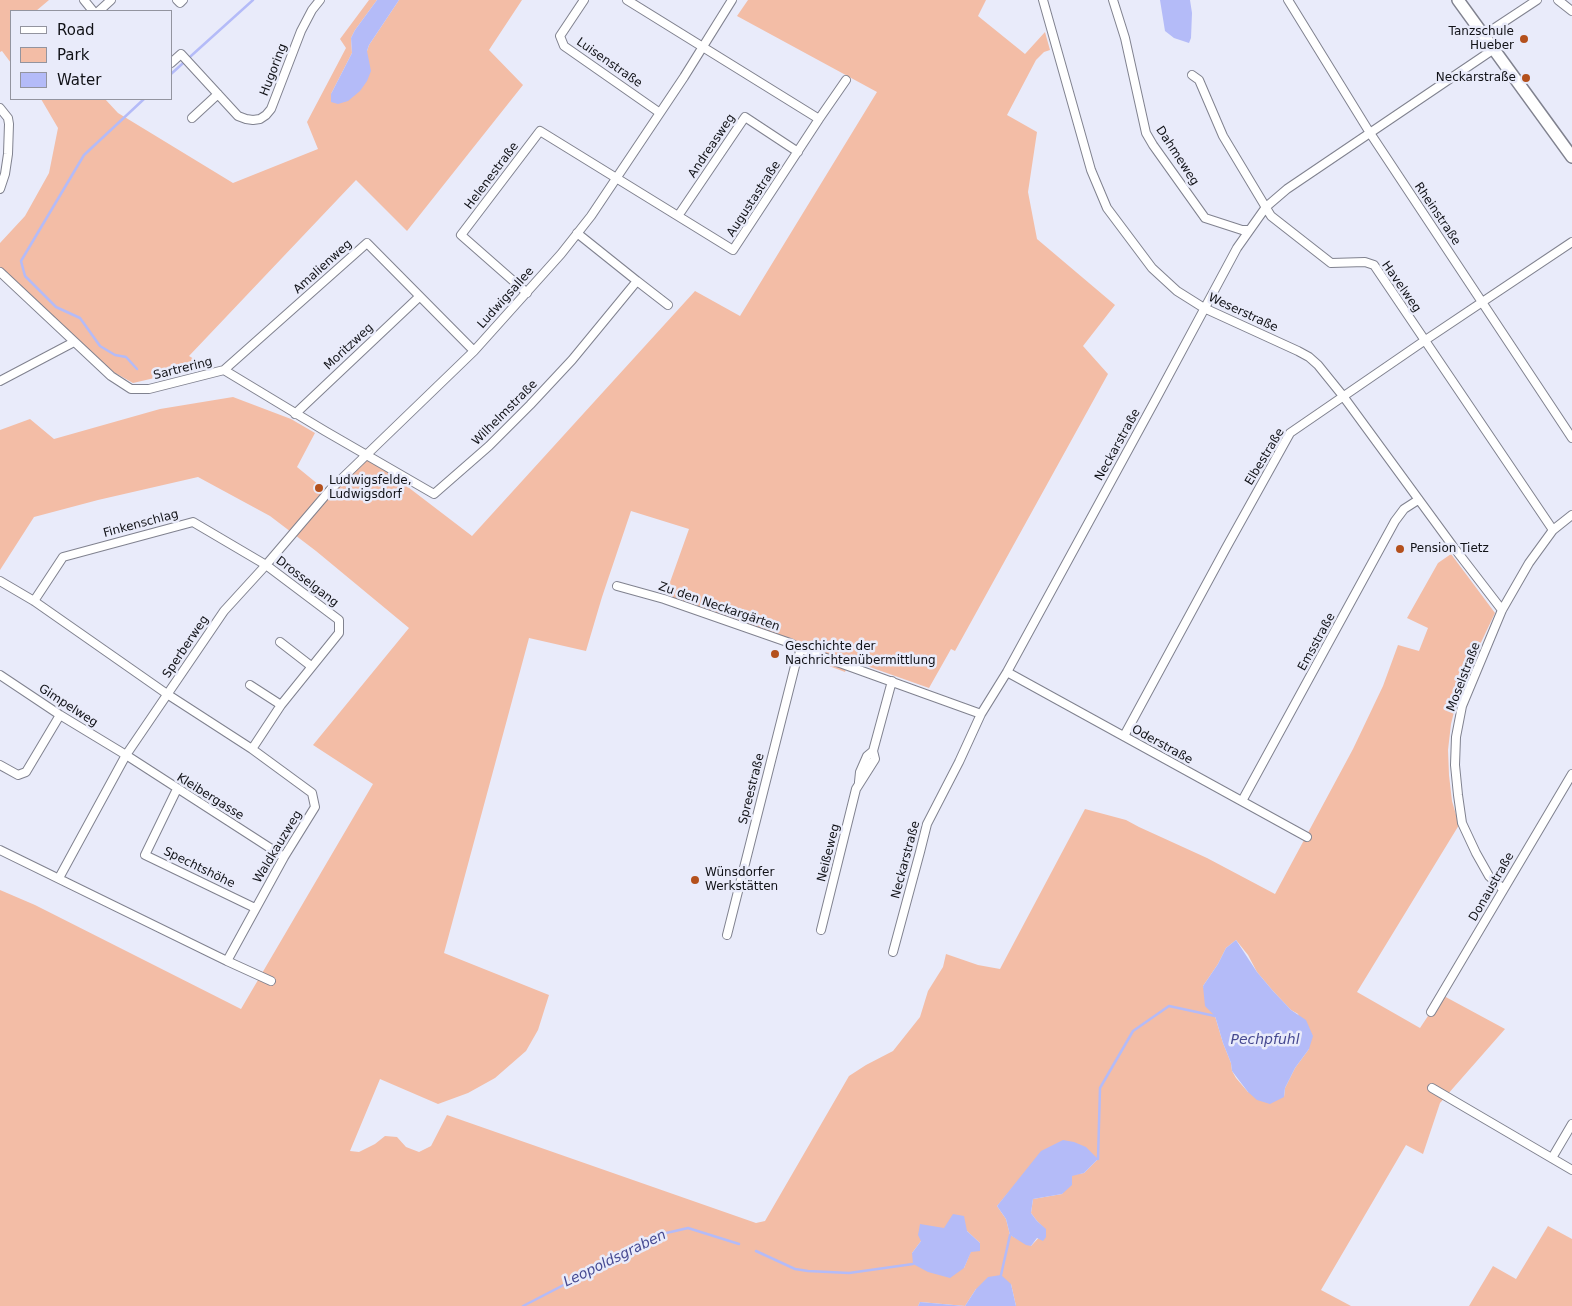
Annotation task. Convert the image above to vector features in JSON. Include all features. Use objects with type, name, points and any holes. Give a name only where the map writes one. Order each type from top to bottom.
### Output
[{"type":"main road","points":[[1458,0],[1572,157]]},
{"type":"street","points":[[84,0],[92,10]]},
{"type":"street","points":[[99,10],[111,0]]},
{"type":"street","points":[[177,0],[180,3],[183,0]]},
{"type":"street","name":"Hugoring","points":[[172,62],[181,54],[238,116],[254,120],[266,115],[271,109],[301,31],[312,10],[320,0]]},
{"type":"street","name":"Luisenstraße","points":[[584,0],[560,36],[564,46],[660,113]]},
{"type":"street","points":[[627,0],[819,119]]},
{"type":"street","name":"Ludwigsallee","points":[[366,455],[474,352],[527,293],[591,216],[703,48],[732,0]]},
{"type":"street","name":"Weserstraße","points":[[1043,0],[1091,170],[1108,208],[1152,268],[1177,291],[1204,308],[1298,351],[1318,365],[1502,610]]},
{"type":"street","name":"Dahmeweg","points":[[1113,0],[1125,38],[1146,133],[1153,145],[1205,218],[1242,230],[1249,230]]},
{"type":"street","name":"Rheinstraße","points":[[1288,0],[1370,133],[1572,438]]},
{"type":"street","points":[[1484,35],[1536,0]]},
{"type":"street","points":[[1558,0],[1572,11]]},
{"type":"street","name":"Neckarstraße","points":[[893,952],[926,824],[981,714],[1007,672],[1237,248],[1266,207],[1287,189],[1494,49]]},
{"type":"street","name":"Havelweg","points":[[1192,75],[1199,80],[1223,136],[1272,216],[1331,263],[1365,262],[1374,265],[1553,530]]},
{"type":"street","name":"Augustastraße","points":[[615,178],[733,250],[846,80]]},
{"type":"street","points":[[192,118],[218,94]]},
{"type":"street","points":[[0,108],[8,118],[8,124],[6,167],[0,189]]},
{"type":"street","name":"Andreasweg","points":[[678,216],[745,117],[798,152]]},
{"type":"street","name":"Helenestraße","points":[[527,293],[461,235],[540,131],[615,178]]},
{"type":"street","points":[[577,232],[668,306]]},
{"type":"street","name":"Elbestraße","points":[[1124,736],[1290,433],[1572,242]]},
{"type":"street","name":"Amalienweg","points":[[224,370],[367,243],[474,352]]},
{"type":"street","name":"Sartrering","points":[[0,272],[111,376],[130,389],[149,389],[224,370]]},
{"type":"street","name":"Wilhelmstraße","points":[[366,455],[434,494],[489,446],[536,399],[572,360],[637,281]]},
{"type":"street","name":"Moritzweg","points":[[295,414],[419,297]]},
{"type":"street","points":[[0,381],[74,342]]},
{"type":"street","points":[[224,370],[366,455]]},
{"type":"street","name":"Sperberweg","points":[[59,878],[126,755],[224,611],[330,490],[366,455]]},
{"type":"street","name":"Emsstraße","points":[[1242,801],[1395,521],[1404,509],[1418,500]]},
{"type":"street","name":"Moselstraße","points":[[1503,889],[1489,876],[1462,823],[1455,765],[1456,737],[1462,706],[1502,610],[1529,563],[1553,530],[1572,515]]},
{"type":"street","name":"Finkenschlag","points":[[34,601],[63,557],[194,522],[266,565]]},
{"type":"street","name":"Drosselgang","points":[[252,750],[281,705],[339,633],[339,620],[266,565]]},
{"type":"street","points":[[0,581],[34,601],[167,694]]},
{"type":"street","name":"Zu den Neckargärten","points":[[617,586],[664,599],[790,643],[981,714]]},
{"type":"street","points":[[280,642],[311,666]]},
{"type":"street","name":"Spreestraße","points":[[727,934],[801,648]]},
{"type":"street","name":"Oderstraße","points":[[1007,672],[1307,837]]},
{"type":"street","name":"Gimpelweg","points":[[0,675],[60,715],[126,755]]},
{"type":"street","name":"Neißeweg","points":[[821,930],[856,789],[875,759],[873,751],[892,681]]},
{"type":"street","points":[[250,685],[281,705]]},
{"type":"street","name":"Waldkauzweg","points":[[167,694],[252,750],[312,793],[315,807],[284,857],[228,960]]},
{"type":"street","points":[[0,765],[18,775],[26,772],[60,715]]},
{"type":"street","name":"Kleibergasse","points":[[126,755],[284,857]]},
{"type":"street","name":"Donaustraße","points":[[1431,1012],[1572,774]]},
{"type":"street","name":"Spechtshöhe","points":[[177,789],[145,855],[255,908]]},
{"type":"street","points":[[0,850],[271,981]]},
{"type":"street","points":[[1432,1088],[1572,1170]]},
{"type":"street","points":[[1552,1158],[1572,1124]]},
{"type":"green space","points":[[0,0],[49,0],[37,10],[10,10],[10,62],[2,51],[0,52]]},
{"type":"green space","points":[[369,0],[377,0],[351,38],[352,53],[331,94],[367,51],[399,0],[522,0],[489,50],[523,85],[407,231],[356,180],[189,356],[206,366],[133,383],[108,369],[18,283],[0,272],[0,243],[25,216],[49,173],[58,128],[42,100],[106,100],[118,113],[233,183],[318,149],[307,122],[346,48],[340,39]]},
{"type":"green space","points":[[748,0],[986,0],[978,16],[1025,54],[1045,32],[1050,50],[1044,52],[1036,60],[1007,115],[1037,132],[1028,192],[1037,239],[1115,305],[1083,346],[1108,374],[955,651],[951,649],[929,688],[850,660],[845,672],[805,657],[756,630],[664,599],[689,529],[631,511],[586,651],[529,638],[444,953],[549,995],[538,1030],[526,1051],[495,1078],[468,1093],[438,1104],[380,1079],[350,1151],[359,1152],[375,1144],[385,1136],[397,1137],[406,1147],[419,1152],[431,1146],[447,1115],[756,1223],[765,1221],[849,1076],[893,1051],[920,1017],[928,991],[943,967],[946,954],[978,965],[1000,969],[1085,809],[1126,820],[1207,858],[1275,894],[1353,749],[1383,686],[1398,645],[1419,651],[1428,628],[1407,618],[1438,563],[1451,554],[1495,613],[1465,676],[1451,724],[1448,750],[1449,775],[1452,801],[1459,825],[1357,992],[1420,1028],[1442,995],[1505,1029],[1440,1103],[1423,1154],[1406,1145],[1321,1290],[1351,1306],[1016,1306],[1011,1284],[976,1289],[965,1306],[920,1302],[918,1306],[0,1306],[0,890],[35,905],[241,1009],[373,784],[313,745],[409,628],[316,551],[270,516],[198,477],[34,517],[0,570],[0,430],[30,419],[54,439],[160,409],[233,397],[291,419],[315,433],[297,467],[330,494],[366,455],[472,536],[695,291],[740,316],[877,92],[737,16]],"holes":[[[1236,940],[1248,955],[1257,972],[1291,1010],[1298,1014],[1309,1049],[1295,1068],[1285,1088],[1284,1097],[1248,1092],[1236,1078],[1203,986],[1226,948]],[[1098,1159],[1084,1173],[1072,1175],[1062,1194],[1033,1199],[1031,1213],[1046,1230],[1031,1246],[1010,1235],[1006,1219],[997,1206],[1018,1181]],[[944,1228],[967,1231],[980,1243],[980,1251],[971,1251],[964,1268],[912,1253],[921,1241]]]},
{"type":"green space","points":[[1548,1226],[1572,1239],[1572,1306],[1469,1306],[1493,1266],[1516,1279]]},
{"type":"water","points":[[377,0],[399,0],[369,45],[367,51],[371,71],[367,81],[360,91],[348,101],[338,104],[331,102],[331,94],[352,53],[351,38]]},
{"type":"water","points":[[1160,0],[1190,0],[1192,13],[1189,43],[1174,38],[1165,31]]},
{"type":"water","name":"Pechpfuhl","points":[[1236,940],[1257,972],[1273,991],[1291,1010],[1306,1020],[1313,1036],[1309,1049],[1295,1068],[1285,1088],[1284,1097],[1270,1104],[1257,1100],[1248,1092],[1232,1071],[1215,1016],[1205,1006],[1203,986],[1226,948]]},
{"type":"water","points":[[1063,1140],[1086,1147],[1098,1159],[1084,1173],[1072,1176],[1072,1185],[1062,1194],[1033,1199],[1031,1213],[1046,1229],[1046,1237],[1043,1241],[1037,1238],[1031,1246],[1026,1245],[1010,1235],[1006,1219],[997,1206],[1041,1151]]},
{"type":"water","points":[[953,1214],[964,1216],[967,1231],[980,1243],[980,1251],[971,1252],[964,1268],[950,1278],[928,1272],[913,1264],[912,1253],[921,1241],[918,1235],[920,1224],[944,1228]]},
{"type":"water","points":[[1001,1275],[1011,1284],[1016,1306],[965,1306],[976,1289],[988,1277]]},
{"type":"water","points":[[920,1302],[965,1306],[918,1306]]},
{"type":"waterway","points":[[172,73],[253,0]]},
{"type":"waterway","points":[[137,369],[126,357],[115,355],[100,346],[80,318],[56,307],[25,276],[21,261],[84,155],[143,100]]},
{"type":"waterway","points":[[1098,1159],[1100,1088],[1133,1031],[1169,1006],[1215,1016]]},
{"type":"waterway","name":"Leopoldsgraben","points":[[523,1306],[662,1234],[688,1228],[739,1244]]},
{"type":"waterway","points":[[1001,1275],[1010,1235]]},
{"type":"waterway","name":"Leopoldsgraben","points":[[756,1251],[795,1269],[808,1271],[849,1273],[913,1264]]},
{"type":"place","name":"Tanzschule Hueber","points":[[1524,39]]},
{"type":"place","name":"Neckarstraße","points":[[1526,78]]},
{"type":"place","name":"Ludwigsfelde, Ludwigsdorf","points":[[319,488]]},
{"type":"place","name":"Pension Tietz","points":[[1400,549]]},
{"type":"place","name":"Geschichte der Nachrichtenübermittlung","points":[[775,654]]},
{"type":"place","name":"Wünsdorfer Werkstätten","points":[[695,880]]}]
